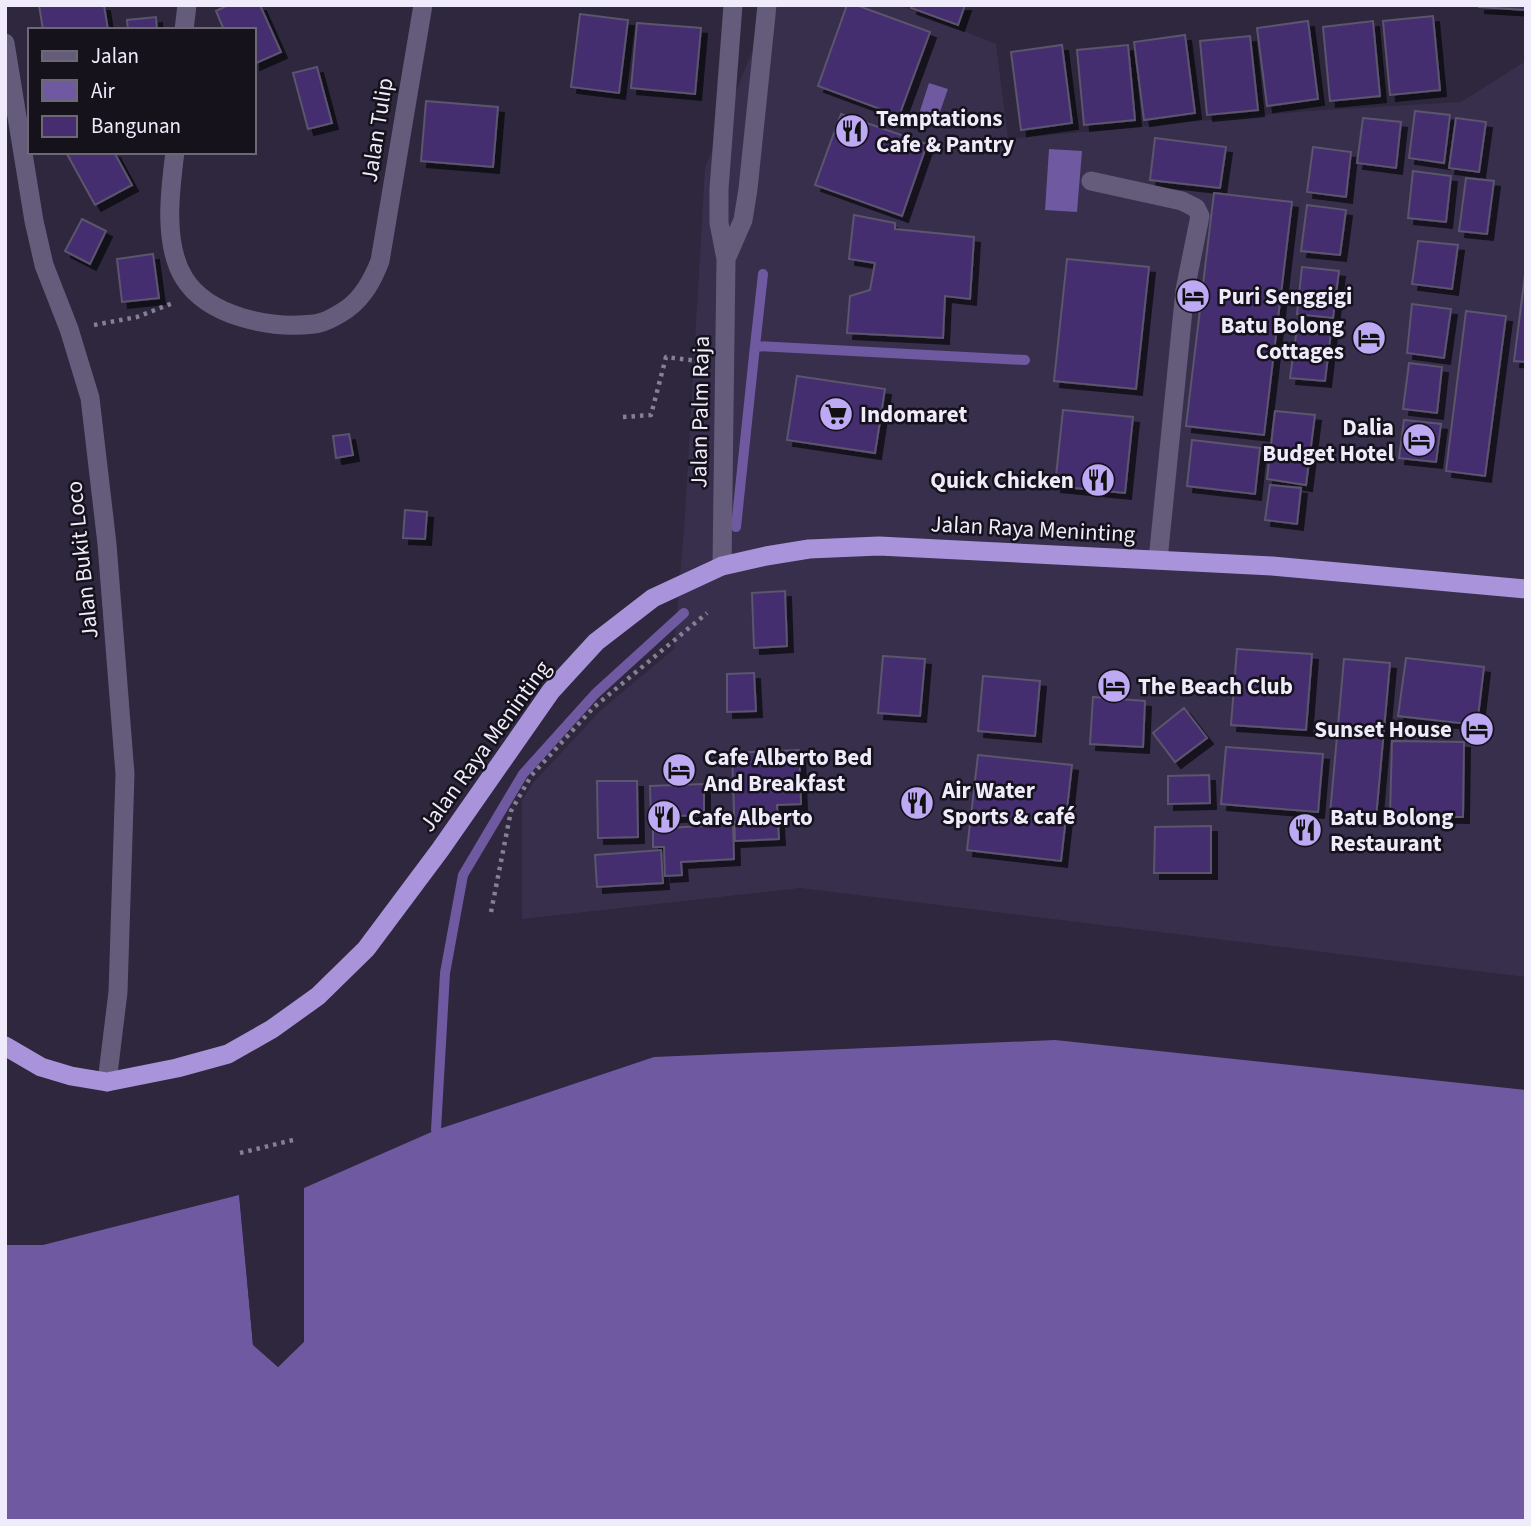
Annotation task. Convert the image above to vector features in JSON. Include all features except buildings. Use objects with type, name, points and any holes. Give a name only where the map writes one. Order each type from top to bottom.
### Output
[{"type":"highway","name":"Jalan Raya Meninting","points":[[5,1046],[41,1067],[71,1076],[107,1082],[177,1068],[228,1054],[272,1029],[318,996],[366,949],[440,850],[551,691],[596,642],[653,598],[722,566],[809,549],[879,546],[1272,566],[1526,589]]},
{"type":"street","points":[[184,28],[187,5]]},
{"type":"street","name":"Jalan Tulip","points":[[196,294],[223,309],[258,321],[316,324],[350,307],[373,278],[380,261],[423,5]]},
{"type":"street","name":"Jalan Palm Raja","points":[[722,566],[726,259],[719,223],[719,189],[733,5]]},
{"type":"street","name":"Jalan Palm Raja","points":[[726,259],[743,219],[748,189],[767,5]]},
{"type":"street","name":"Jalan Bukit Loco","points":[[5,43],[34,221],[44,265],[69,329],[90,398],[107,544],[125,774],[118,992],[107,1082]]},
{"type":"street","points":[[174,154],[169,203],[172,235],[177,263],[196,294]]},
{"type":"street","points":[[1091,181],[1182,201],[1196,208],[1200,216],[1185,290],[1158,560]]},
{"type":"path","points":[[69,329],[136,317],[196,294]]},
{"type":"path","points":[[623,417],[650,415],[666,357],[726,365]]},
{"type":"path","points":[[491,912],[511,811],[531,776],[594,707],[707,612]]},
{"type":"path","points":[[240,1153],[293,1140]]},
{"type":"shaded area","points":[[771,5],[899,5],[996,44],[1008,139],[1307,111],[1461,102],[1526,61],[1526,977],[800,888],[522,919],[522,800],[533,783],[601,710],[674,649],[685,516],[705,168]]},
{"type":"water","points":[[929,83],[948,89],[936,123],[918,117]]},
{"type":"water","points":[[1049,149],[1082,151],[1077,212],[1045,210]]},
{"type":"water","points":[[1055,1040],[1526,1090],[1526,1521],[5,1521],[5,1245],[43,1245],[239,1195],[253,1344],[278,1367],[304,1341],[304,1188],[436,1130],[654,1057]]},
{"type":"pier","points":[[303,1185],[304,1342],[278,1367],[253,1345],[239,1191],[243,1194],[257,1343],[278,1363],[301,1340],[300,1188]]},
{"type":"waterway","points":[[755,346],[763,274]]},
{"type":"waterway","points":[[736,527],[755,346],[1025,360]]},
{"type":"waterway","points":[[436,1130],[445,973],[463,875],[523,774],[595,694],[684,613]]},
{"type":"place","name":"Temptations Cafe & Pantry","points":[[852,131]]},
{"type":"place","name":"Puri Senggigi","points":[[1193,296]]},
{"type":"place","name":"Batu Bolong Cottages","points":[[1369,338]]},
{"type":"place","name":"Indomaret","points":[[836,414]]},
{"type":"place","name":"Dalia Budget Hotel","points":[[1419,440]]},
{"type":"place","name":"Quick Chicken","points":[[1098,480]]},
{"type":"place","name":"The Beach Club","points":[[1114,686]]},
{"type":"place","name":"Sunset House","points":[[1477,729]]},
{"type":"place","name":"Cafe Alberto Bed And Breakfast","points":[[679,770]]},
{"type":"place","name":"Air Water Sports & café","points":[[917,803]]},
{"type":"place","name":"Cafe Alberto","points":[[664,817]]},
{"type":"place","name":"Batu Bolong Restaurant","points":[[1305,830]]}]
